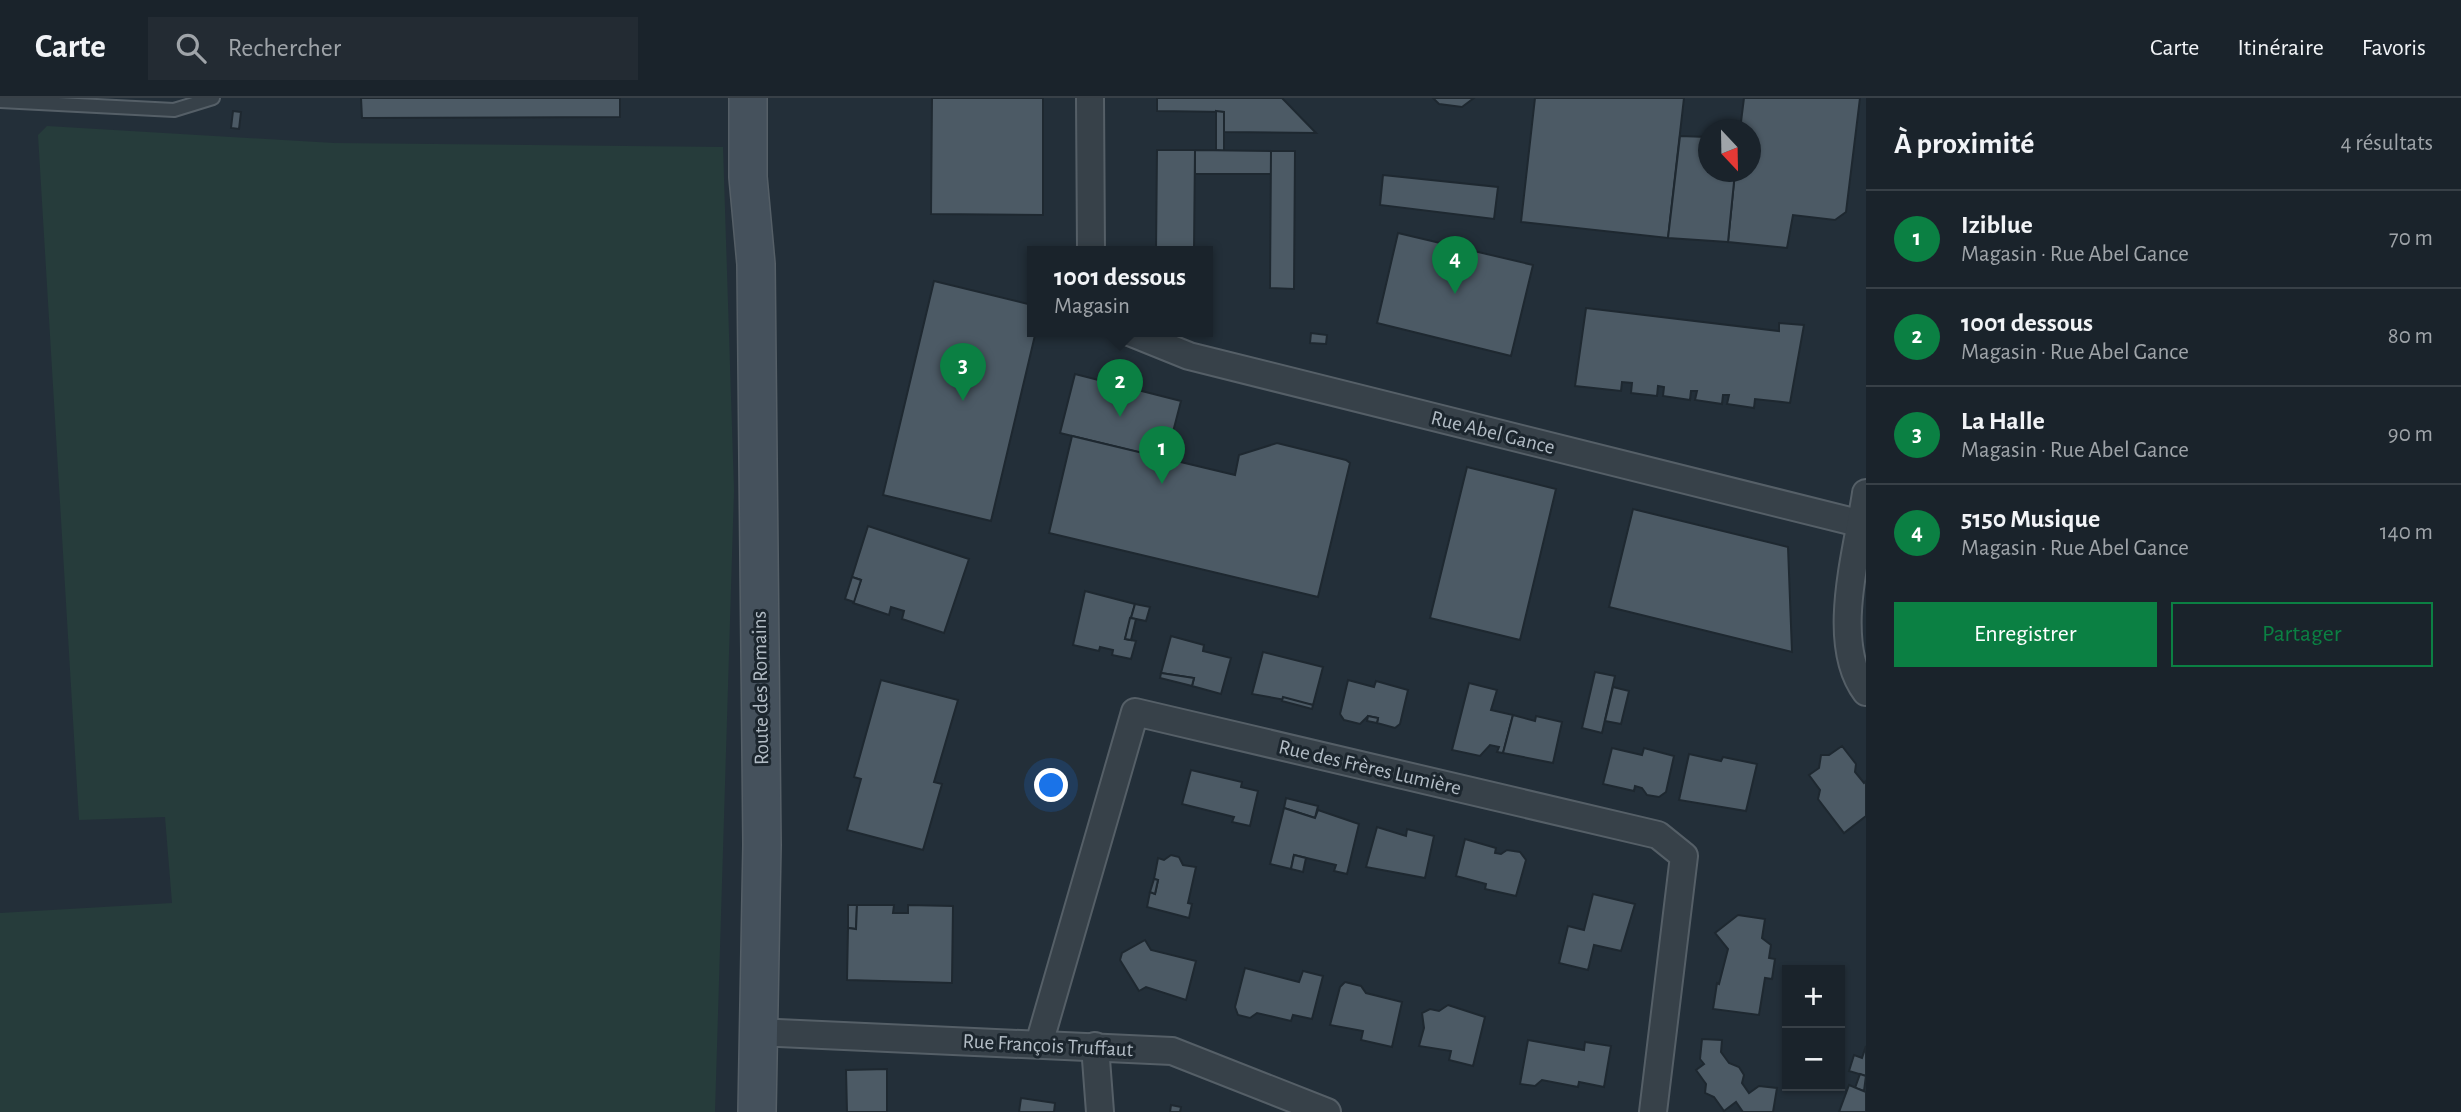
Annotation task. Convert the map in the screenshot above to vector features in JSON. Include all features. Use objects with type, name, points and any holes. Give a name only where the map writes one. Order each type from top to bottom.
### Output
[{"type":"street","name":"Route des Romains","points":[[748,98],[748,177],[756,264],[762,831],[757,1112]]},
{"type":"street","name":"Route des Romains","points":[[756,264],[768,168],[769,98]]},
{"type":"street","points":[[1090,98],[1091,246]]},
{"type":"street","name":"Rue Abel Gance","points":[[1142,337],[1189,356],[1862,524]]},
{"type":"street","points":[[1866,493],[1846,630],[1860,684],[1866,692]]},
{"type":"street","name":"Rue des Frères Lumière","points":[[1039,1044],[1135,712],[1658,835],[1684,856],[1653,1112]]},
{"type":"street","name":"Rue François Truffaut","points":[[758,1032],[1172,1051],[1327,1112]]},
{"type":"street","points":[[1095,1046],[1100,1112]]},
{"type":"lane","points":[[0,101],[174,110],[213,98]]},
{"type":"green space","points":[[47,126],[334,143],[723,147],[734,490],[715,1112],[0,1112],[0,913],[172,903],[165,817],[79,820],[38,135]]},
{"type":"building","points":[[361,98],[620,98],[620,117],[362,118]]},
{"type":"building","points":[[932,98],[1043,98],[1043,215],[931,214]]},
{"type":"building","points":[[1157,98],[1282,98],[1316,133],[1224,132],[1224,112],[1157,111]]},
{"type":"building","points":[[1433,98],[1474,98],[1462,107],[1439,104]]},
{"type":"building","points":[[1535,98],[1684,98],[1668,238],[1521,222]]},
{"type":"building","points":[[1744,98],[1860,98],[1846,212],[1835,220],[1793,215],[1787,248],[1728,242],[1734,182],[1761,182],[1761,119],[1741,119]]},
{"type":"building","points":[[233,111],[241,112],[239,129],[231,128]]},
{"type":"building","points":[[1216,111],[1224,112],[1224,151],[1216,150]]},
{"type":"building","points":[[1680,136],[1698,137],[1698,182],[1734,182],[1728,242],[1668,238]]},
{"type":"building","points":[[1157,150],[1195,150],[1194,246],[1156,246]]},
{"type":"building","points":[[1195,150],[1271,151],[1271,174],[1195,174]]},
{"type":"building","points":[[1271,151],[1295,151],[1294,289],[1270,288]]},
{"type":"building","points":[[1383,175],[1498,187],[1494,219],[1380,205]]},
{"type":"building","points":[[1398,233],[1533,265],[1511,356],[1377,323]]},
{"type":"building","points":[[934,281],[1027,304],[1027,337],[1035,337],[991,521],[883,495]]},
{"type":"building","points":[[1586,308],[1779,331],[1779,323],[1804,325],[1790,403],[1755,399],[1754,408],[1727,404],[1729,395],[1723,395],[1722,404],[1695,400],[1697,391],[1691,391],[1690,400],[1663,396],[1664,387],[1658,386],[1657,396],[1631,393],[1632,383],[1622,382],[1621,391],[1575,386]]},
{"type":"building","points":[[1311,333],[1327,335],[1326,344],[1310,343]]},
{"type":"building","points":[[1075,374],[1181,401],[1166,459],[1060,433]]},
{"type":"building","points":[[1072,436],[1235,475],[1239,455],[1277,443],[1346,460],[1350,463],[1318,597],[1049,533]]},
{"type":"building","points":[[1467,467],[1556,489],[1520,640],[1430,618]]},
{"type":"building","points":[[1633,509],[1788,547],[1792,652],[1609,607]]},
{"type":"building","points":[[868,526],[969,559],[944,633],[902,619],[904,611],[891,607],[889,615],[853,603],[861,580],[852,577]]},
{"type":"building","points":[[852,577],[861,580],[854,602],[845,599]]},
{"type":"building","points":[[1085,591],[1135,604],[1125,639],[1136,641],[1131,659],[1112,655],[1113,650],[1100,647],[1099,651],[1073,645]]},
{"type":"building","points":[[1135,604],[1150,607],[1146,621],[1131,618]]},
{"type":"building","points":[[1130,618],[1136,619],[1131,640],[1125,639]]},
{"type":"building","points":[[1171,636],[1204,645],[1203,651],[1231,658],[1221,694],[1192,686],[1194,678],[1161,673]]},
{"type":"building","points":[[1263,652],[1323,667],[1313,705],[1252,694]]},
{"type":"building","points":[[1595,672],[1615,676],[1602,733],[1582,728]]},
{"type":"building","points":[[1161,673],[1194,678],[1192,686],[1160,678]]},
{"type":"building","points":[[881,680],[958,700],[934,782],[942,784],[923,850],[847,830],[861,779],[854,777]]},
{"type":"building","points":[[1348,680],[1374,687],[1376,681],[1408,690],[1400,724],[1395,728],[1377,723],[1378,718],[1368,716],[1360,724],[1344,720],[1340,714]]},
{"type":"building","points":[[1469,683],[1497,690],[1491,710],[1513,715],[1503,753],[1497,752],[1499,747],[1490,745],[1480,756],[1452,750]]},
{"type":"building","points":[[1613,687],[1629,691],[1621,724],[1605,721]]},
{"type":"building","points":[[1283,697],[1313,705],[1312,709],[1282,701]]},
{"type":"building","points":[[1513,715],[1535,721],[1536,716],[1562,722],[1553,763],[1503,753]]},
{"type":"building","points":[[1368,716],[1378,718],[1377,723],[1367,721]]},
{"type":"building","points":[[1842,746],[1856,764],[1855,772],[1864,783],[1866,781],[1866,816],[1844,833],[1818,799],[1820,790],[1809,775],[1819,768],[1821,755],[1829,755]]},
{"type":"building","points":[[1612,748],[1642,755],[1644,748],[1674,756],[1666,792],[1659,797],[1647,795],[1642,788],[1635,786],[1634,791],[1603,784]]},
{"type":"building","points":[[1689,754],[1721,761],[1723,757],[1757,764],[1746,811],[1679,800]]},
{"type":"building","points":[[1191,770],[1242,782],[1241,787],[1258,791],[1250,826],[1232,822],[1234,817],[1182,804]]},
{"type":"building","points":[[1286,798],[1318,806],[1315,818],[1284,808]]},
{"type":"building","points":[[1284,808],[1315,818],[1318,810],[1359,824],[1347,874],[1334,871],[1336,865],[1294,855],[1291,869],[1270,864]]},
{"type":"building","points":[[1377,827],[1406,836],[1407,829],[1434,836],[1425,878],[1366,867]]},
{"type":"building","points":[[1465,839],[1496,848],[1495,853],[1501,854],[1507,850],[1520,852],[1526,860],[1516,896],[1485,889],[1486,884],[1456,876]]},
{"type":"building","points":[[1171,855],[1179,857],[1183,865],[1196,867],[1188,903],[1192,904],[1189,918],[1147,907],[1150,892],[1155,894],[1158,880],[1154,879],[1158,858],[1164,860]]},
{"type":"building","points":[[1294,855],[1306,858],[1303,872],[1291,869]]},
{"type":"building","points":[[1154,879],[1158,880],[1155,894],[1150,892]]},
{"type":"building","points":[[1593,894],[1635,904],[1621,951],[1594,945],[1588,970],[1559,963],[1568,926],[1584,930]]},
{"type":"building","points":[[848,905],[857,905],[856,929],[848,928]]},
{"type":"building","points":[[857,905],[894,905],[893,913],[908,913],[908,905],[953,906],[952,983],[847,980],[848,928],[856,929]]},
{"type":"building","points":[[1738,915],[1765,919],[1762,938],[1771,945],[1769,958],[1775,959],[1772,979],[1765,978],[1759,1015],[1713,1009],[1717,983],[1719,984],[1728,949],[1715,933]]},
{"type":"building","points":[[1145,940],[1151,950],[1196,961],[1186,1000],[1146,987],[1139,991],[1120,960],[1122,953]]},
{"type":"building","points":[[1245,968],[1299,982],[1303,971],[1323,976],[1312,1019],[1293,1015],[1291,1021],[1257,1013],[1250,1018],[1238,1015],[1235,1007]]},
{"type":"building","points":[[1345,982],[1361,986],[1366,993],[1402,1002],[1392,1047],[1361,1040],[1363,1031],[1330,1025],[1340,987]]},
{"type":"building","points":[[1448,1005],[1485,1017],[1473,1066],[1449,1060],[1451,1051],[1419,1046],[1424,1028],[1422,1013],[1430,1009],[1439,1011]]},
{"type":"building","points":[[1702,1039],[1722,1040],[1721,1052],[1729,1063],[1739,1067],[1744,1075],[1742,1083],[1749,1093],[1759,1086],[1777,1088],[1773,1112],[1743,1112],[1736,1102],[1724,1111],[1714,1097],[1705,1093],[1706,1084],[1696,1070],[1704,1064],[1700,1059]]},
{"type":"building","points":[[1528,1040],[1584,1050],[1585,1042],[1611,1046],[1604,1087],[1579,1082],[1578,1087],[1542,1080],[1535,1086],[1520,1084]]},
{"type":"building","points":[[1866,1046],[1866,1076],[1849,1071],[1854,1055],[1862,1058]]},
{"type":"building","points":[[887,1069],[887,1112],[847,1112],[846,1070]]},
{"type":"building","points":[[1860,1074],[1866,1076],[1864,1091],[1855,1088]]},
{"type":"building","points":[[1849,1085],[1866,1092],[1866,1112],[1839,1112]]},
{"type":"building","points":[[1021,1098],[1055,1103],[1054,1112],[1019,1112]]},
{"type":"building","points":[[1171,1105],[1181,1107],[1180,1112],[1170,1112]]},
{"type":"place","name":"5150 Musique","points":[[1455,294]]},
{"type":"place","name":"La Halle","points":[[963,401]]},
{"type":"place","name":"1001 dessous","points":[[1120,417]]},
{"type":"place","name":"Iziblue","points":[[1162,484]]}]
